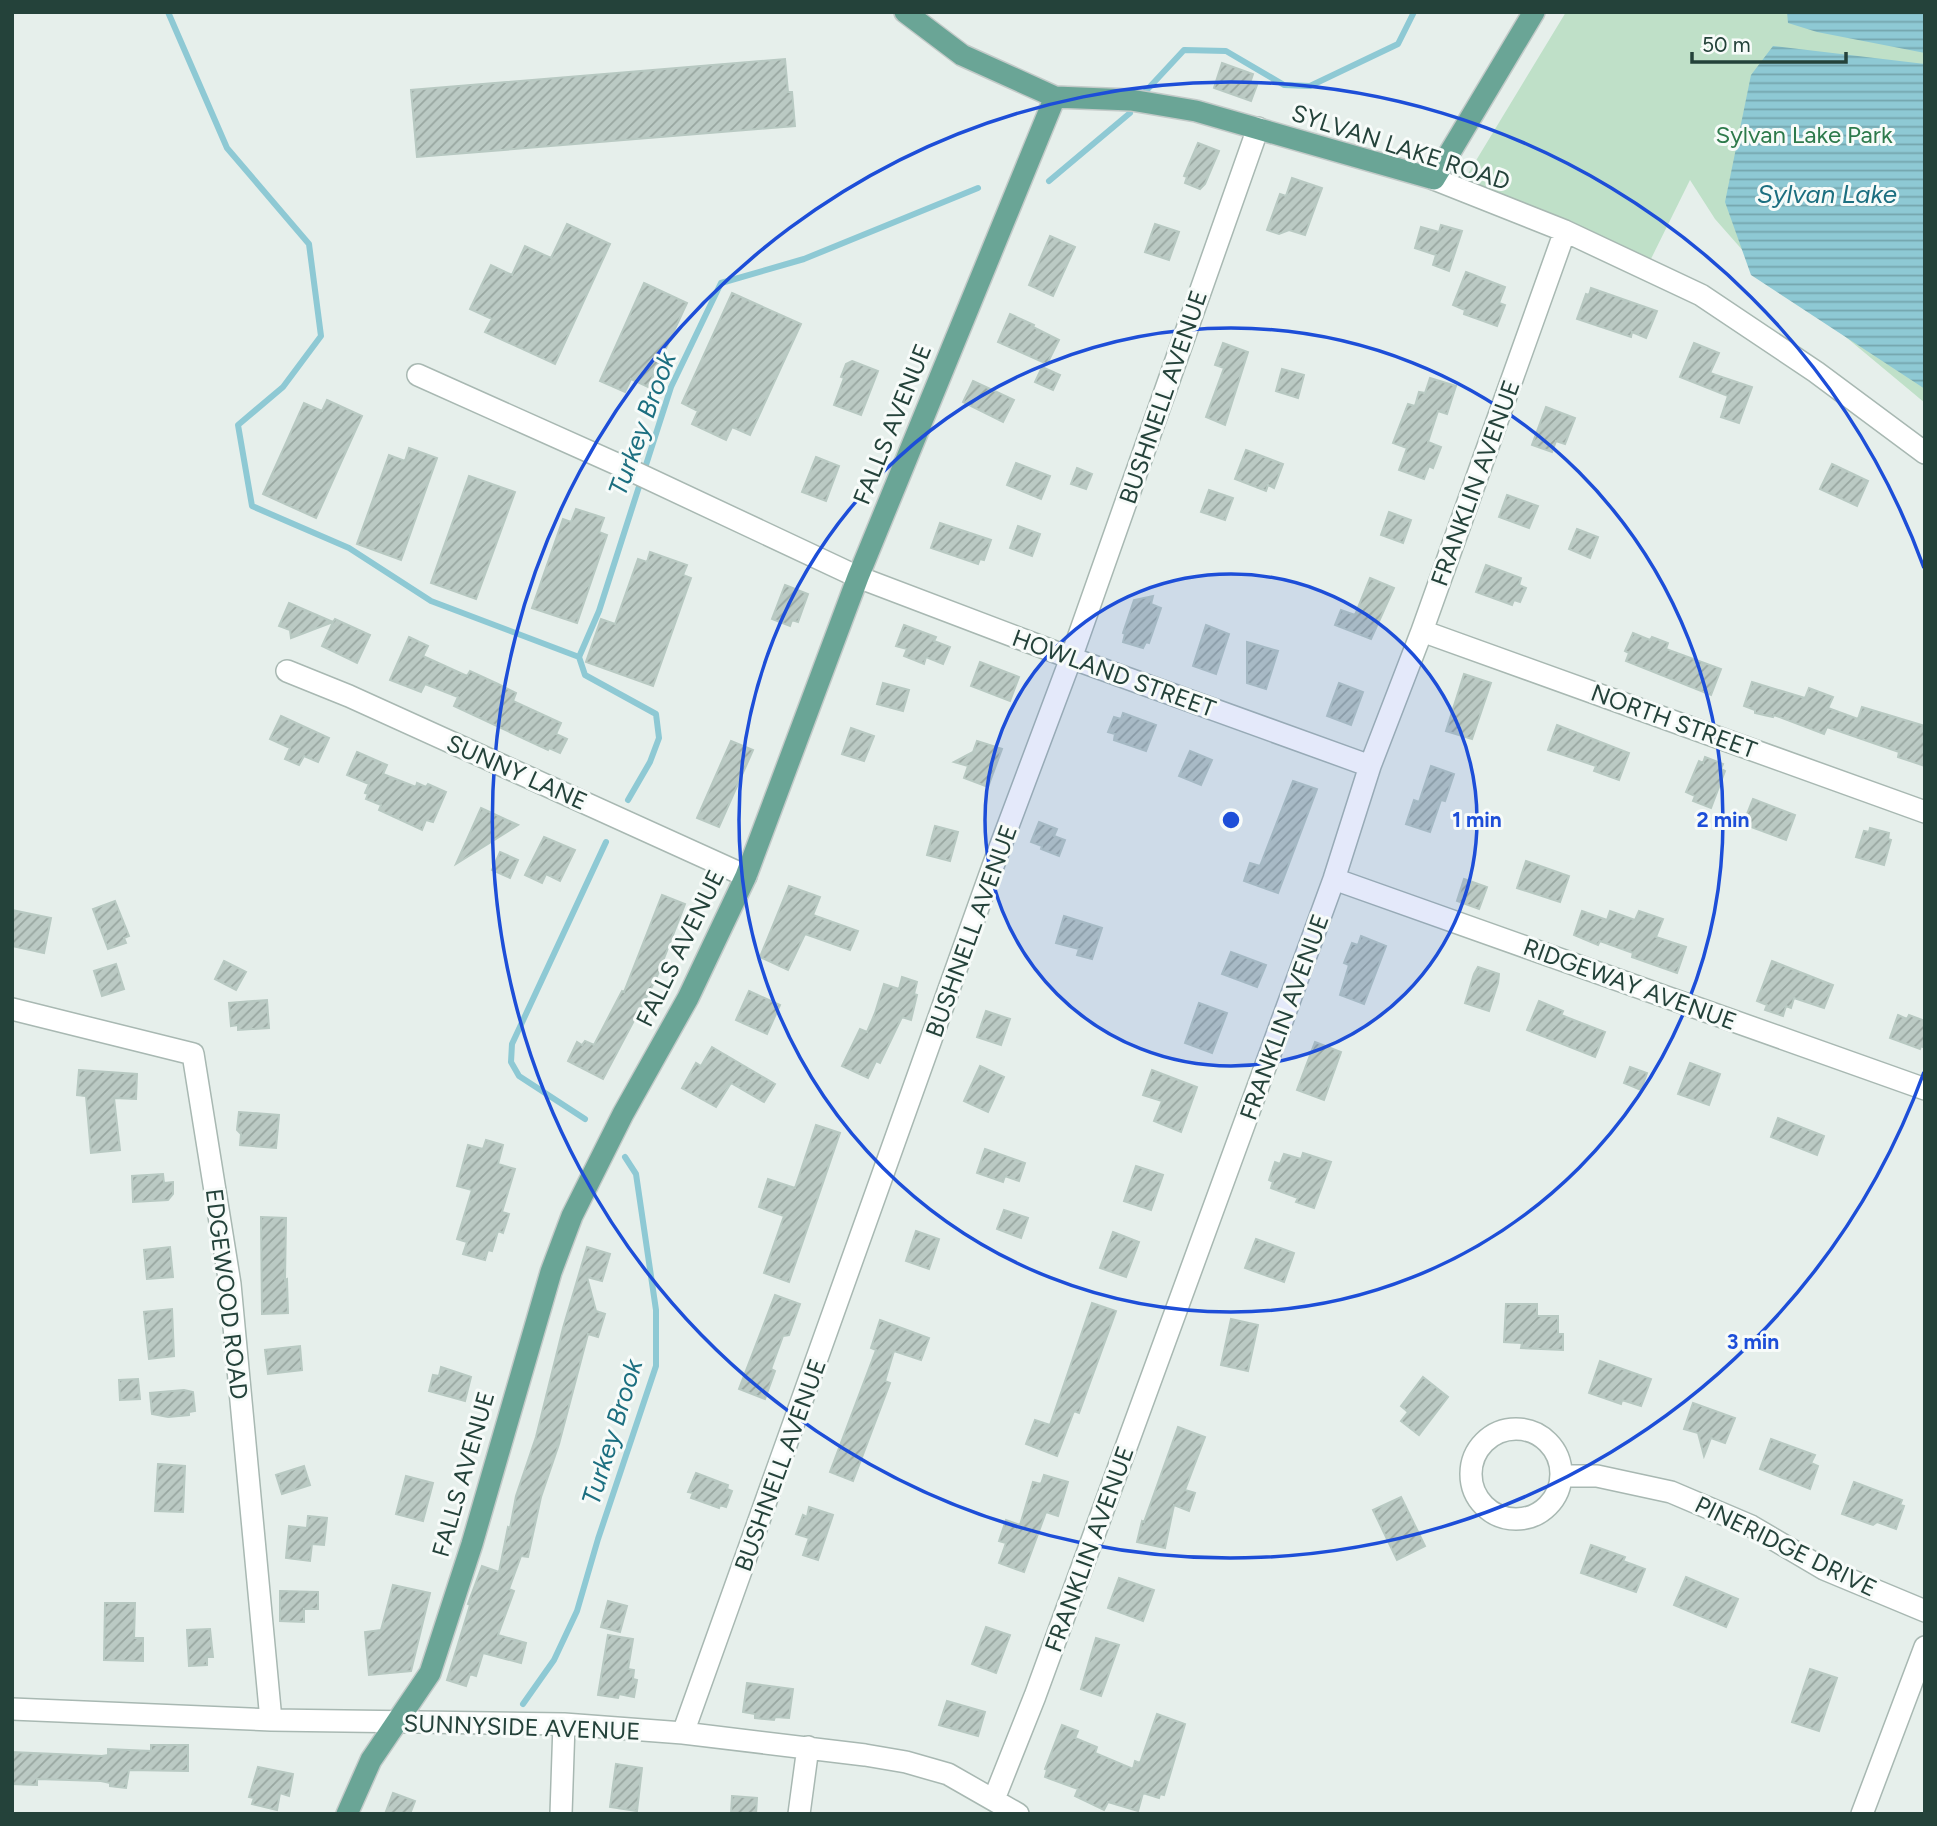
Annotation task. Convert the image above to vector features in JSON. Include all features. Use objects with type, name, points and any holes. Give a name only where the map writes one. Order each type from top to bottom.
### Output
[{"type":"main road","name":"SYLVAN LAKE ROAD","points":[[905,12],[962,55],[1055,97],[1131,100],[1196,111],[1434,179]]},
{"type":"main road","points":[[1434,179],[1534,12]]},
{"type":"main road","name":"FALLS AVENUE","points":[[347,1814],[371,1760],[430,1673],[472,1544],[551,1272],[572,1216],[623,1114],[688,998],[746,876],[858,577],[1055,97]]},
{"type":"street","name":"BUSHNELL AVENUE","points":[[683,1733],[993,866],[1071,658],[1258,128]]},
{"type":"street","name":"SYLVAN LAKE ROAD","points":[[1434,179],[1565,231],[1701,295],[1816,372],[1925,453]]},
{"type":"street","name":"FRANKLIN AVENUE","points":[[994,1799],[1035,1696],[1334,879],[1370,766],[1422,631],[1565,231]]},
{"type":"street","name":"HOWLAND STREET","points":[[418,375],[628,469],[858,577],[1071,658],[1370,766]]},
{"type":"street","name":"NORTH STREET","points":[[1422,631],[1925,812]]},
{"type":"street","name":"SUNNY LANE","points":[[287,671],[349,696],[746,876]]},
{"type":"street","name":"RIDGEWAY AVENUE","points":[[1334,879],[1925,1089]]},
{"type":"street","name":"EDGEWOOD ROAD","points":[[12,1009],[193,1054],[230,1284],[271,1720]]},
{"type":"street","points":[[1507,1429],[1521,1429],[1546,1439],[1555,1450],[1562,1476],[1552,1503],[1528,1518],[1513,1519],[1499,1516],[1487,1509],[1477,1498],[1471,1470],[1474,1456],[1493,1434],[1507,1429]]},
{"type":"street","name":"PINERIDGE DRIVE","points":[[1562,1476],[1597,1476],[1671,1492],[1751,1526],[1824,1569],[1925,1611]]},
{"type":"street","points":[[1862,1814],[1925,1647]]},
{"type":"street","name":"SUNNYSIDE AVENUE","points":[[12,1710],[271,1720],[564,1724],[683,1733],[808,1747],[906,1762],[948,1774],[1018,1814]]},
{"type":"street","points":[[561,1814],[564,1724]]},
{"type":"street","points":[[799,1814],[808,1747]]},
{"type":"green space","name":"Sylvan Lake Park","points":[[1566,12],[1925,12],[1925,403],[1745,253],[1715,219],[1690,180],[1645,271],[1463,182]]},
{"type":"water","points":[[1787,12],[1925,12],[1925,53],[1817,32],[1788,23]]},
{"type":"water","name":"Sylvan Lake","points":[[1773,46],[1925,64],[1925,389],[1751,275],[1725,202],[1751,75]]},
{"type":"building","points":[[785,59],[795,126],[417,157],[411,90]]},
{"type":"building","points":[[1222,63],[1253,74],[1250,83],[1257,85],[1251,101],[1214,88]]},
{"type":"building","points":[[1198,143],[1219,151],[1205,184],[1200,189],[1185,183],[1187,177],[1184,176]]},
{"type":"building","points":[[1292,178],[1322,188],[1305,235],[1289,230],[1279,234],[1267,230],[1280,194],[1286,196]]},
{"type":"building","points":[[567,224],[610,244],[555,364],[485,332],[492,319],[470,309],[491,265],[512,275],[525,246],[551,258]]},
{"type":"building","points":[[1155,224],[1179,232],[1169,260],[1145,252]]},
{"type":"building","points":[[1441,225],[1462,231],[1449,271],[1433,265],[1436,255],[1415,248],[1421,227],[1439,232]]},
{"type":"building","points":[[1050,236],[1075,247],[1053,296],[1029,285]]},
{"type":"building","points":[[1466,272],[1505,287],[1499,303],[1505,305],[1497,326],[1464,314],[1465,310],[1453,305]]},
{"type":"building","points":[[644,283],[687,303],[648,387],[631,379],[625,392],[600,381]]},
{"type":"building","points":[[1591,288],[1657,311],[1646,338],[1632,332],[1631,337],[1577,319]]},
{"type":"building","points":[[732,293],[801,324],[750,435],[732,427],[726,440],[692,424],[698,411],[682,403]]},
{"type":"building","points":[[1010,314],[1059,340],[1047,364],[998,342]]},
{"type":"building","points":[[1223,343],[1248,352],[1225,425],[1206,417],[1224,368],[1215,365]]},
{"type":"building","points":[[1694,343],[1719,353],[1710,373],[1752,387],[1739,423],[1721,417],[1728,396],[1680,377]]},
{"type":"building","points":[[852,361],[878,371],[861,415],[834,405],[846,364]]},
{"type":"building","points":[[1042,367],[1060,375],[1053,390],[1035,382]]},
{"type":"building","points":[[1282,369],[1304,375],[1298,398],[1276,391]]},
{"type":"building","points":[[1430,378],[1456,386],[1447,414],[1438,411],[1428,442],[1441,447],[1433,468],[1429,466],[1424,479],[1399,470],[1407,448],[1393,443],[1408,404],[1415,406],[1419,392],[1425,393]]},
{"type":"building","points":[[973,381],[1014,400],[1003,422],[963,402]]},
{"type":"building","points":[[327,400],[362,416],[316,518],[263,494],[304,403],[322,411]]},
{"type":"building","points":[[1546,407],[1575,418],[1565,444],[1556,441],[1552,452],[1532,445]]},
{"type":"building","points":[[409,448],[437,458],[401,560],[357,544],[389,455],[405,461]]},
{"type":"building","points":[[1246,450],[1283,464],[1274,488],[1268,485],[1266,491],[1235,479]]},
{"type":"building","points":[[816,457],[839,466],[826,501],[802,492]]},
{"type":"building","points":[[1016,463],[1050,476],[1041,499],[1007,485]]},
{"type":"building","points":[[1832,464],[1868,481],[1857,506],[1820,489]]},
{"type":"building","points":[[1077,468],[1092,474],[1086,489],[1071,484]]},
{"type":"building","points":[[469,476],[515,492],[476,599],[431,583]]},
{"type":"building","points":[[1209,490],[1233,498],[1225,520],[1201,512]]},
{"type":"building","points":[[1507,495],[1538,506],[1529,528],[1499,517]]},
{"type":"building","points":[[576,509],[604,518],[599,532],[607,535],[577,623],[532,608],[563,519],[571,522]]},
{"type":"building","points":[[1389,512],[1411,520],[1403,543],[1381,535]]},
{"type":"building","points":[[940,523],[991,540],[984,560],[980,559],[978,564],[931,548]]},
{"type":"building","points":[[1018,526],[1040,534],[1032,556],[1010,548]]},
{"type":"building","points":[[1577,529],[1598,537],[1590,558],[1569,549]]},
{"type":"building","points":[[650,552],[687,565],[683,575],[691,578],[653,686],[586,662],[601,619],[615,624],[638,559],[647,562]]},
{"type":"building","points":[[1486,565],[1521,578],[1519,585],[1526,588],[1520,602],[1514,600],[1512,605],[1476,592]]},
{"type":"building","points":[[1370,578],[1394,588],[1371,639],[1335,625],[1341,610],[1355,615]]},
{"type":"building","points":[[785,585],[808,594],[798,622],[792,620],[790,626],[772,619]]},
{"type":"building","points":[[1153,596],[1151,604],[1161,608],[1149,643],[1146,642],[1143,648],[1123,642],[1123,633],[1134,600]]},
{"type":"building","points":[[289,603],[333,622],[291,638],[290,630],[279,626]]},
{"type":"building","points":[[335,619],[370,635],[357,663],[322,646]]},
{"type":"building","points":[[904,625],[936,637],[934,641],[950,647],[943,664],[926,657],[924,664],[904,656],[907,649],[896,646]]},
{"type":"building","points":[[1206,625],[1229,634],[1216,674],[1193,666]]},
{"type":"building","points":[[1633,633],[1668,643],[1666,649],[1721,669],[1711,695],[1626,661],[1629,653],[1625,651]]},
{"type":"building","points":[[409,637],[428,646],[423,656],[467,676],[470,671],[498,684],[516,693],[513,701],[561,723],[556,734],[567,739],[560,753],[549,748],[548,750],[454,706],[458,697],[425,684],[421,692],[390,680]]},
{"type":"building","points":[[1247,642],[1278,651],[1266,689],[1247,683]]},
{"type":"building","points":[[980,662],[1019,677],[1010,701],[971,686]]},
{"type":"building","points":[[1464,674],[1491,683],[1472,739],[1446,731]]},
{"type":"building","points":[[1752,682],[1805,698],[1809,688],[1833,697],[1828,708],[1858,719],[1862,707],[1925,726],[1925,766],[1898,757],[1899,752],[1827,727],[1824,734],[1774,715],[1755,713],[1755,710],[1744,706]]},
{"type":"building","points":[[883,683],[909,690],[903,711],[877,704]]},
{"type":"building","points":[[1339,683],[1363,692],[1351,725],[1327,716]]},
{"type":"building","points":[[1123,713],[1156,725],[1146,751],[1114,740],[1115,734],[1108,732],[1114,717],[1121,719]]},
{"type":"building","points":[[281,716],[329,738],[318,762],[304,756],[299,765],[285,759],[290,748],[270,739]]},
{"type":"building","points":[[1557,725],[1629,753],[1619,780],[1594,771],[1596,766],[1548,750]]},
{"type":"building","points":[[851,728],[874,736],[864,761],[842,754]]},
{"type":"building","points":[[731,741],[753,750],[719,827],[697,818]]},
{"type":"building","points":[[977,741],[1002,749],[988,787],[964,778],[968,766],[954,762],[973,752]]},
{"type":"building","points":[[1190,751],[1212,760],[1201,785],[1179,776]]},
{"type":"building","points":[[357,752],[387,765],[383,774],[416,787],[417,783],[426,787],[428,784],[446,792],[433,822],[426,820],[422,830],[379,810],[381,805],[366,799],[368,794],[365,793],[369,784],[347,775]]},
{"type":"building","points":[[1705,757],[1723,764],[1721,769],[1725,771],[1711,808],[1693,801],[1695,796],[1686,792],[1699,761],[1703,763]]},
{"type":"building","points":[[1431,766],[1454,774],[1430,832],[1406,824],[1414,800],[1419,802]]},
{"type":"building","points":[[1293,781],[1317,789],[1278,893],[1244,881],[1250,863],[1260,866]]},
{"type":"building","points":[[1753,799],[1795,815],[1786,840],[1743,824]]},
{"type":"building","points":[[481,808],[518,825],[456,864]]},
{"type":"building","points":[[1039,822],[1057,829],[1054,836],[1065,840],[1059,856],[1031,842]]},
{"type":"building","points":[[935,826],[958,832],[950,861],[927,855]]},
{"type":"building","points":[[1870,828],[1889,833],[1888,839],[1891,840],[1884,865],[1856,857],[1864,831],[1869,832]]},
{"type":"building","points":[[544,837],[575,850],[560,881],[546,874],[542,883],[525,875]]},
{"type":"building","points":[[500,852],[518,860],[510,878],[492,870]]},
{"type":"building","points":[[1526,861],[1569,876],[1560,902],[1517,888]]},
{"type":"building","points":[[1464,879],[1487,887],[1479,909],[1457,901]]},
{"type":"building","points":[[789,886],[820,897],[813,915],[858,931],[850,950],[805,934],[788,970],[760,957]]},
{"type":"building","points":[[662,895],[685,904],[656,979],[603,1079],[568,1061],[577,1042],[582,1045],[585,1041],[594,1045],[622,991],[624,992]]},
{"type":"building","points":[[115,901],[129,936],[124,938],[126,943],[108,949],[93,909]]},
{"type":"building","points":[[12,910],[51,918],[44,953],[12,946]]},
{"type":"building","points":[[1582,911],[1607,920],[1610,911],[1635,920],[1639,911],[1663,919],[1656,937],[1686,947],[1677,973],[1632,957],[1633,953],[1600,941],[1598,945],[1574,935]]},
{"type":"building","points":[[1064,916],[1102,928],[1092,959],[1077,955],[1079,949],[1056,943]]},
{"type":"building","points":[[1361,936],[1386,946],[1364,1004],[1340,995],[1349,965],[1344,963],[1352,943],[1358,945]]},
{"type":"building","points":[[1231,952],[1266,965],[1257,987],[1222,974]]},
{"type":"building","points":[[224,961],[246,972],[236,990],[215,979]]},
{"type":"building","points":[[1772,961],[1833,985],[1824,1008],[1794,998],[1791,1008],[1786,1006],[1783,1016],[1765,1010],[1767,1005],[1757,1001]]},
{"type":"building","points":[[116,964],[124,989],[102,996],[94,971]]},
{"type":"building","points":[[1478,967],[1499,974],[1489,1011],[1465,1003]]},
{"type":"building","points":[[902,977],[917,982],[911,1020],[902,1017],[880,1063],[876,1061],[868,1078],[842,1066],[860,1029],[867,1032],[884,984],[899,989]]},
{"type":"building","points":[[749,991],[780,1005],[767,1034],[736,1020]]},
{"type":"building","points":[[267,1000],[269,1028],[238,1030],[238,1025],[231,1026],[229,1003]]},
{"type":"building","points":[[1539,1001],[1563,1011],[1561,1015],[1605,1032],[1595,1057],[1527,1030]]},
{"type":"building","points":[[1199,1003],[1227,1013],[1212,1053],[1185,1043]]},
{"type":"building","points":[[986,1011],[1010,1019],[1001,1045],[977,1037]]},
{"type":"building","points":[[1898,1015],[1907,1019],[1909,1015],[1925,1021],[1925,1048],[1921,1046],[1920,1049],[1890,1038]]},
{"type":"building","points":[[1315,1042],[1341,1052],[1324,1100],[1297,1090]]},
{"type":"building","points":[[712,1047],[775,1084],[764,1102],[731,1083],[716,1107],[682,1088],[696,1063],[701,1066]]},
{"type":"building","points":[[1690,1063],[1720,1074],[1709,1105],[1678,1094]]},
{"type":"building","points":[[980,1066],[1004,1077],[988,1112],[964,1101]]},
{"type":"building","points":[[1630,1067],[1647,1073],[1641,1090],[1624,1083]]},
{"type":"building","points":[[79,1070],[137,1074],[136,1099],[114,1098],[120,1150],[91,1153],[86,1096],[77,1095]]},
{"type":"building","points":[[1152,1070],[1197,1087],[1181,1132],[1154,1121],[1162,1101],[1143,1095]]},
{"type":"building","points":[[239,1112],[279,1115],[276,1148],[240,1145],[241,1134],[237,1130]]},
{"type":"building","points":[[1778,1118],[1824,1136],[1817,1155],[1771,1137]]},
{"type":"building","points":[[816,1125],[840,1133],[789,1282],[764,1273],[784,1216],[759,1207],[768,1179],[795,1188]]},
{"type":"building","points":[[486,1140],[503,1145],[498,1164],[515,1169],[502,1212],[509,1214],[503,1233],[498,1231],[492,1251],[488,1250],[485,1260],[463,1254],[467,1242],[457,1239],[472,1190],[457,1186],[468,1145],[483,1149]]},
{"type":"building","points":[[985,1149],[1025,1163],[1019,1181],[1005,1176],[1003,1182],[977,1173]]},
{"type":"building","points":[[1303,1153],[1331,1162],[1314,1208],[1296,1202],[1298,1198],[1271,1188],[1273,1182],[1269,1180],[1275,1162],[1280,1164],[1284,1154],[1301,1159]]},
{"type":"building","points":[[1136,1166],[1163,1175],[1151,1210],[1124,1201]]},
{"type":"building","points":[[163,1174],[164,1183],[173,1182],[173,1194],[168,1200],[133,1202],[132,1176]]},
{"type":"building","points":[[1004,1210],[1028,1218],[1021,1238],[997,1229]]},
{"type":"building","points":[[261,1217],[286,1218],[285,1280],[287,1279],[288,1313],[262,1314]]},
{"type":"building","points":[[916,1231],[939,1239],[929,1269],[906,1261]]},
{"type":"building","points":[[1113,1232],[1139,1242],[1126,1277],[1100,1268]]},
{"type":"building","points":[[1256,1239],[1294,1253],[1284,1282],[1245,1268]]},
{"type":"building","points":[[170,1247],[173,1277],[147,1279],[144,1250]]},
{"type":"building","points":[[587,1247],[610,1254],[602,1281],[587,1277],[596,1311],[605,1314],[598,1337],[588,1334],[559,1444],[541,1497],[528,1557],[521,1556],[509,1589],[514,1591],[498,1635],[526,1643],[521,1663],[483,1653],[476,1676],[470,1674],[466,1686],[447,1680],[470,1605],[468,1604],[482,1566],[499,1572],[516,1496],[536,1437],[563,1328]]},
{"type":"building","points":[[775,1295],[800,1304],[789,1335],[783,1336],[771,1369],[775,1371],[765,1399],[739,1389]]},
{"type":"building","points":[[1092,1303],[1116,1311],[1079,1413],[1074,1411],[1057,1456],[1026,1444],[1035,1420],[1050,1425]]},
{"type":"building","points":[[1506,1304],[1537,1304],[1537,1316],[1558,1316],[1558,1334],[1563,1334],[1563,1350],[1521,1348],[1522,1343],[1504,1342]]},
{"type":"building","points":[[172,1309],[174,1356],[149,1359],[144,1312]]},
{"type":"building","points":[[1231,1319],[1258,1325],[1248,1371],[1221,1365]]},
{"type":"building","points":[[880,1320],[929,1338],[921,1360],[894,1351],[885,1381],[890,1383],[853,1481],[830,1472],[876,1350],[871,1348]]},
{"type":"building","points":[[300,1346],[302,1370],[268,1374],[265,1350]]},
{"type":"building","points":[[1600,1361],[1651,1379],[1641,1406],[1622,1400],[1621,1404],[1589,1393]]},
{"type":"building","points":[[441,1367],[471,1377],[465,1401],[429,1391],[433,1375],[439,1376]]},
{"type":"building","points":[[1423,1377],[1448,1397],[1419,1435],[1401,1421],[1408,1412],[1401,1406]]},
{"type":"building","points":[[138,1379],[140,1399],[120,1400],[119,1380]]},
{"type":"building","points":[[184,1390],[193,1392],[195,1411],[189,1412],[189,1415],[168,1417],[152,1414],[150,1393]]},
{"type":"building","points":[[1693,1403],[1735,1418],[1725,1443],[1711,1438],[1704,1456],[1698,1433],[1684,1429]]},
{"type":"building","points":[[1178,1427],[1205,1437],[1185,1490],[1195,1493],[1189,1511],[1174,1505],[1165,1548],[1137,1542],[1142,1521],[1144,1522]]},
{"type":"building","points":[[1771,1439],[1815,1455],[1811,1463],[1818,1466],[1810,1489],[1760,1469]]},
{"type":"building","points":[[158,1464],[185,1466],[183,1512],[155,1511]]},
{"type":"building","points":[[304,1466],[310,1485],[282,1494],[276,1475]]},
{"type":"building","points":[[696,1473],[728,1485],[727,1489],[732,1491],[726,1507],[720,1505],[719,1508],[691,1498],[693,1493],[688,1492]]},
{"type":"building","points":[[1044,1475],[1068,1482],[1058,1516],[1046,1512],[1024,1572],[999,1563],[1006,1543],[999,1541],[1006,1520],[1020,1525],[1033,1482],[1041,1484]]},
{"type":"building","points":[[406,1476],[433,1483],[423,1521],[396,1514]]},
{"type":"building","points":[[1854,1482],[1902,1500],[1900,1505],[1904,1506],[1896,1529],[1877,1522],[1873,1525],[1842,1514]]},
{"type":"building","points":[[1401,1497],[1425,1546],[1397,1560],[1373,1510]]},
{"type":"building","points":[[809,1507],[833,1515],[818,1560],[803,1555],[809,1538],[796,1534],[803,1515],[807,1517]]},
{"type":"building","points":[[308,1516],[327,1518],[324,1545],[312,1544],[310,1561],[286,1558],[289,1526],[307,1528]]},
{"type":"building","points":[[1591,1545],[1625,1557],[1623,1561],[1645,1569],[1636,1592],[1581,1573]]},
{"type":"building","points":[[1686,1577],[1738,1599],[1726,1627],[1674,1605]]},
{"type":"building","points":[[1119,1578],[1154,1590],[1143,1621],[1108,1608]]},
{"type":"building","points":[[393,1585],[430,1593],[411,1671],[369,1675],[365,1632],[381,1630]]},
{"type":"building","points":[[280,1591],[318,1592],[318,1609],[304,1609],[304,1622],[280,1621]]},
{"type":"building","points":[[608,1601],[627,1606],[620,1632],[601,1627]]},
{"type":"building","points":[[105,1603],[135,1603],[134,1638],[143,1638],[143,1661],[104,1660]]},
{"type":"building","points":[[986,1627],[1010,1635],[996,1673],[972,1664]]},
{"type":"building","points":[[210,1629],[213,1657],[207,1657],[207,1665],[189,1666],[187,1630]]},
{"type":"building","points":[[608,1635],[633,1639],[628,1669],[634,1670],[633,1679],[637,1680],[634,1697],[619,1694],[618,1698],[598,1695]]},
{"type":"building","points":[[1096,1638],[1119,1645],[1101,1696],[1081,1689]]},
{"type":"building","points":[[1810,1669],[1837,1678],[1819,1731],[1792,1722]]},
{"type":"building","points":[[747,1683],[793,1689],[789,1718],[755,1718],[755,1714],[743,1712]]},
{"type":"building","points":[[947,1701],[985,1712],[978,1736],[939,1725]]},
{"type":"building","points":[[1157,1714],[1185,1724],[1164,1795],[1160,1794],[1159,1798],[1143,1793],[1138,1811],[1108,1802],[1104,1810],[1075,1796],[1078,1789],[1045,1777],[1045,1769],[1062,1725],[1078,1731],[1075,1738],[1097,1747],[1095,1753],[1133,1769],[1135,1761],[1140,1763]]},
{"type":"building","points":[[151,1745],[188,1745],[188,1771],[129,1770],[126,1788],[110,1786],[110,1783],[101,1781],[37,1779],[37,1785],[12,1784],[12,1752],[102,1756],[108,1755],[108,1749],[151,1751]]},
{"type":"building","points":[[616,1764],[642,1768],[637,1811],[610,1807]]},
{"type":"building","points":[[258,1767],[293,1774],[289,1796],[280,1793],[277,1810],[252,1804],[254,1798],[249,1797]]},
{"type":"building","points":[[393,1793],[415,1801],[410,1814],[385,1814]]},
{"type":"building","points":[[732,1796],[757,1798],[756,1814],[731,1814]]},
{"type":"waterway","points":[[168,12],[227,148],[309,244],[321,336],[283,387],[238,425],[252,506],[349,548],[431,601],[579,657]]},
{"type":"waterway","name":"Turkey Brook","points":[[1145,92],[1184,50],[1226,51],[1284,85],[1310,86],[1398,44],[1414,12]]},
{"type":"waterway","name":"Turkey Brook","points":[[1049,181],[1130,113]]},
{"type":"waterway","name":"Turkey Brook","points":[[628,800],[650,762],[659,738],[656,714],[585,675],[579,657],[599,611],[671,387],[721,283],[804,259],[978,188]]},
{"type":"waterway","name":"Turkey Brook","points":[[585,1119],[519,1076],[511,1062],[512,1044],[606,842]]},
{"type":"waterway","name":"Turkey Brook","points":[[523,1704],[554,1660],[577,1611],[598,1539],[656,1366],[656,1310],[636,1174],[625,1157]]}]
